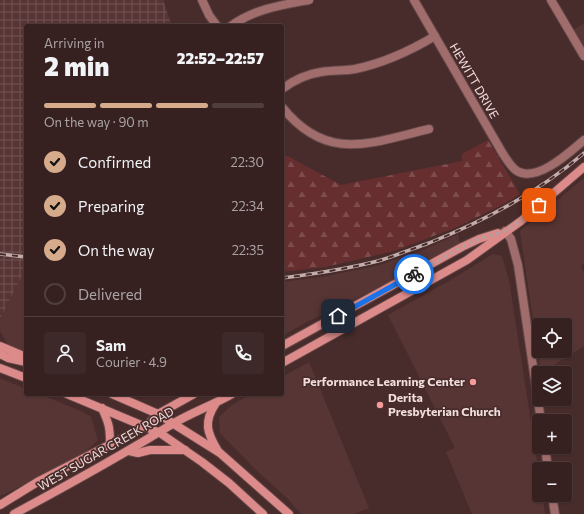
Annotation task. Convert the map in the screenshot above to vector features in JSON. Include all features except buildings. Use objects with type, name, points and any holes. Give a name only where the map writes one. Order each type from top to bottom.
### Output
[{"type":"main road","points":[[284,362],[467,260],[520,221],[584,167]]},
{"type":"main road","points":[[284,345],[462,247],[479,239],[505,231]]},
{"type":"main road","points":[[356,322],[364,314],[382,304],[385,299],[385,290]]},
{"type":"main road","points":[[0,346],[24,356]]},
{"type":"main road","points":[[0,354],[8,358],[24,362]]},
{"type":"main road","points":[[0,368],[24,377]]},
{"type":"main road","points":[[72,396],[160,433],[186,450],[229,483],[264,514]]},
{"type":"main road","points":[[117,396],[158,414],[220,453],[289,514]]},
{"type":"main road","name":"WEST SUGAR CREEK ROAD","points":[[0,505],[39,481],[146,426],[158,414],[190,396]]},
{"type":"main road","name":"WEST SUGAR CREEK ROAD","points":[[14,514],[129,451],[189,415],[216,404],[229,396]]},
{"type":"main road","points":[[216,404],[210,411],[208,417],[208,429],[212,442],[220,453]]},
{"type":"main road","points":[[102,408],[110,426],[110,444]]},
{"type":"main road","points":[[129,451],[138,453],[150,450],[186,450]]},
{"type":"street","points":[[202,0],[209,15],[216,24]]},
{"type":"street","points":[[234,24],[262,10],[309,0]]},
{"type":"street","name":"HEWITT DRIVE","points":[[414,0],[512,167],[517,171],[525,173],[542,170],[558,161],[584,140]]},
{"type":"street","points":[[551,0],[584,56]]},
{"type":"street","points":[[284,87],[297,79],[311,74],[354,69],[386,60],[414,48],[435,36]]},
{"type":"street","points":[[284,109],[297,124],[313,136],[339,144],[363,144],[376,142],[429,129]]},
{"type":"street","points":[[505,231],[511,239],[518,265],[540,414]]},
{"type":"street","points":[[553,502],[555,514]]},
{"type":"shaded area","points":[[0,0],[163,0],[171,24],[24,24],[24,272],[0,319]]},
{"type":"shaded area","points":[[584,23],[584,51],[572,31]]},
{"type":"shaded area","points":[[584,178],[584,263],[581,266],[584,273],[584,346],[572,354],[572,318],[533,318],[520,231]]},
{"type":"shaded area","points":[[458,234],[460,244],[376,289],[305,323],[284,335],[284,282],[327,276],[376,266],[419,252]]},
{"type":"shaded area","name":"Performance Learning Center","points":[[493,254],[502,256],[509,280],[532,430],[532,454],[536,454],[537,462],[532,462],[532,502],[543,502],[545,514],[472,514],[446,452],[455,448],[388,315],[449,281]]},
{"type":"shaded area","points":[[24,272],[24,350],[8,345],[0,331],[0,319]]},
{"type":"shaded area","points":[[539,358],[565,358],[552,366],[540,366]]},
{"type":"shaded area","points":[[309,362],[369,508],[354,514],[301,514],[288,499],[254,468],[220,433],[219,417],[232,405],[248,396],[284,396],[284,376]]},
{"type":"shaded area","points":[[0,378],[24,388],[24,396],[44,396],[83,412],[91,417],[98,440],[86,451],[28,483],[0,496]]},
{"type":"green space","points":[[488,140],[520,194],[504,204],[457,227],[394,251],[325,267],[284,272],[284,154],[341,185],[462,161],[462,154]]},
{"type":"railway","points":[[284,278],[366,264],[429,243],[470,225],[530,193],[584,153]]},
{"type":"railway","points":[[0,254],[24,257]]},
{"type":"way so far","points":[[414,274],[462,247],[479,239],[505,231],[539,205]]},
{"type":"place","name":"Performance Learning Center","points":[[473,382]]},
{"type":"place","name":"Derita Presbyterian Church","points":[[380,405]]},
{"type":"route","points":[[338,316],[414,274]]}]
